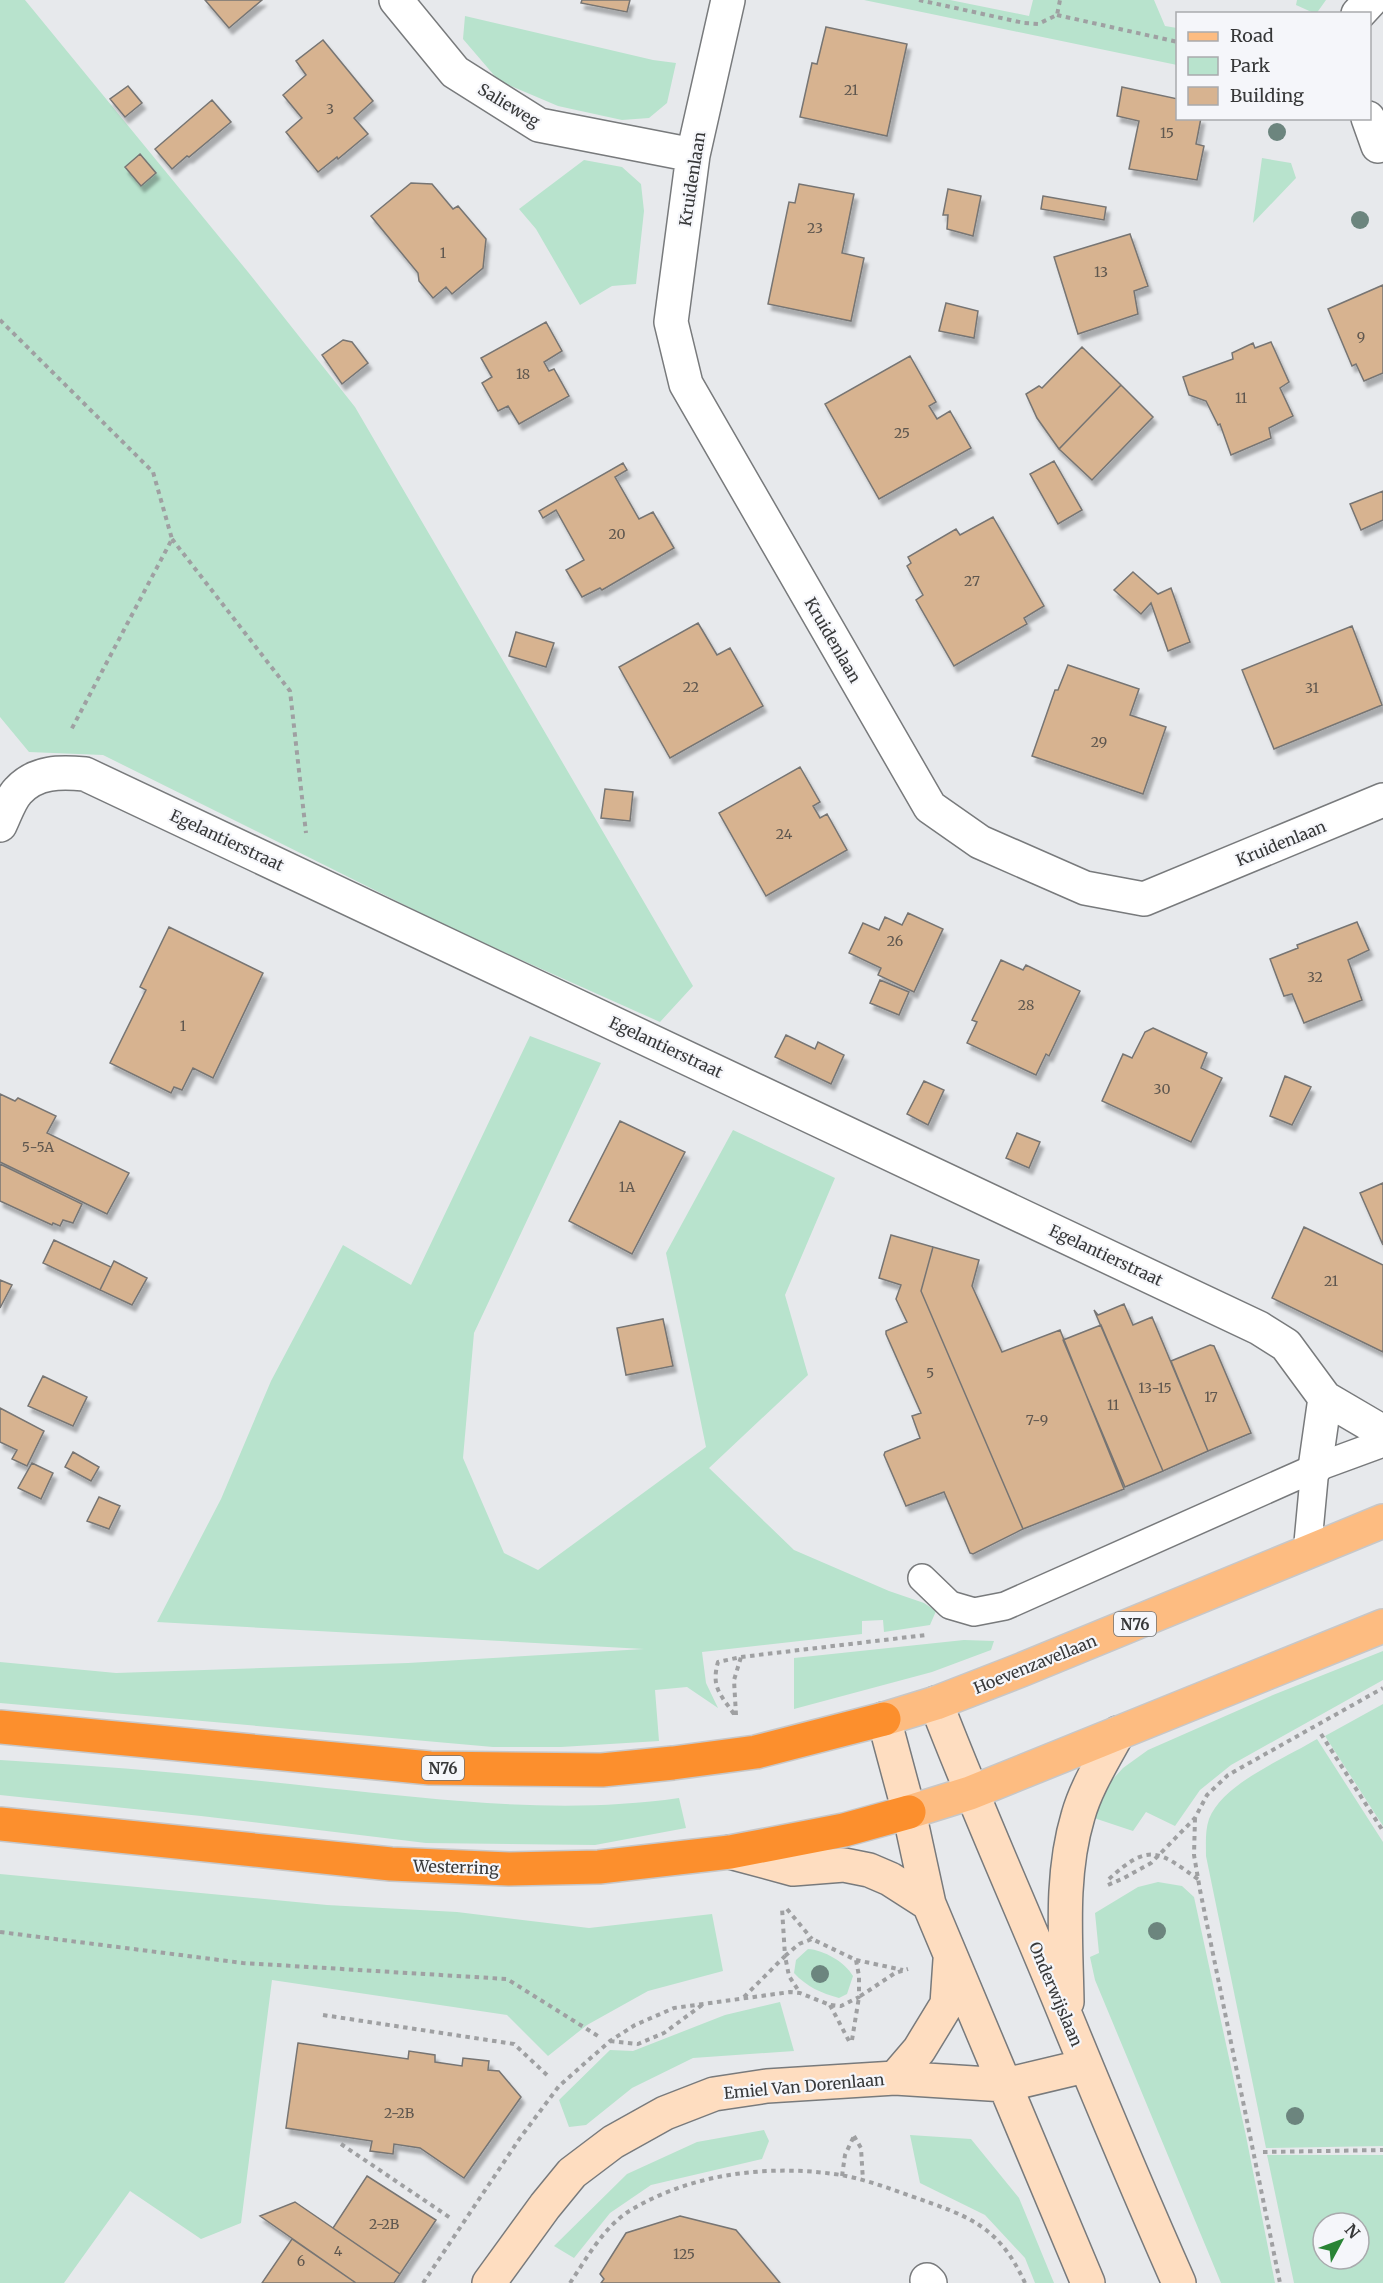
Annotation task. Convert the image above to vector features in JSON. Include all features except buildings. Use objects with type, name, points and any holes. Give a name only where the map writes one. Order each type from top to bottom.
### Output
[{"type":"highway","name":"N76","points":[[0,1727],[430,1768],[602,1770],[756,1752],[884,1719]]},
{"type":"highway","name":"Westerring","points":[[0,1824],[391,1864],[509,1869],[598,1867],[730,1852],[844,1830],[909,1812]]},
{"type":"main road","name":"Hoevenzavellaan","points":[[884,1719],[936,1703],[1383,1521]]},
{"type":"main road","points":[[909,1812],[970,1793],[1383,1626]]},
{"type":"main road","name":"Onderwijslaan","points":[[936,1703],[970,1793],[1179,2283]]},
{"type":"main road","points":[[884,1719],[909,1812],[929,1904],[1088,2283]]},
{"type":"main road","points":[[1067,2019],[1065,1923],[1068,1858],[1078,1813],[1118,1733]]},
{"type":"main road","points":[[730,1852],[793,1869],[844,1865],[869,1870],[890,1879],[929,1904]]},
{"type":"main road","points":[[895,2078],[919,2050],[947,2004],[951,1956]]},
{"type":"main road","name":"Emiel Van Dorenlaan","points":[[489,2283],[545,2206],[572,2174],[613,2142],[665,2113],[714,2094],[767,2086],[895,2078],[1005,2085],[1085,2066]]},
{"type":"street","name":"Salieweg","points":[[396,0],[455,72],[539,125],[693,155]]},
{"type":"street","name":"Kruidenlaan","points":[[728,0],[693,155],[671,322],[686,384],[930,807],[980,842],[1085,888],[1144,899],[1383,800]]},
{"type":"street","points":[[1360,12],[1371,0]]},
{"type":"street","name":"Egelantierstraat","points":[[0,825],[17,791],[36,778],[53,772],[85,774],[1259,1328],[1286,1345],[1325,1398],[1383,1432]]},
{"type":"street","points":[[1315,1468],[1325,1398]]},
{"type":"lane","points":[[922,1578],[950,1605],[974,1612],[1005,1606],[1315,1468],[1383,1443]]},
{"type":"lane","points":[[1306,1553],[1315,1468]]},
{"type":"path","points":[[919,0],[1024,23],[1038,24],[1057,15],[1176,42]]},
{"type":"path","points":[[1057,15],[1060,0]]},
{"type":"path","points":[[0,320],[153,472],[172,539],[291,691],[307,841]]},
{"type":"path","points":[[68,736],[172,539]]},
{"type":"path","points":[[741,1657],[734,1680],[736,1717],[721,1696],[714,1677],[718,1662],[741,1657],[930,1635]]},
{"type":"path","points":[[1198,1880],[1166,1857],[1158,1856],[1143,1854],[1126,1863],[1100,1888],[1151,1863],[1158,1856],[1195,1818],[1207,1795],[1228,1775],[1383,1688]]},
{"type":"path","points":[[1321,1734],[1383,1831]]},
{"type":"path","points":[[1195,1818],[1194,1855],[1198,1880],[1280,2283]]},
{"type":"path","points":[[800,1993],[789,1976],[785,1956],[782,1904],[813,1939],[856,1960],[904,1970]]},
{"type":"path","points":[[0,1932],[243,1963],[507,1979],[598,2036]]},
{"type":"path","points":[[744,1997],[799,1944],[813,1939]]},
{"type":"path","points":[[830,2006],[851,2044],[859,1997],[856,1960]]},
{"type":"path","points":[[423,2283],[520,2138],[559,2086],[610,2041],[635,2025],[675,2008],[744,1997],[800,1993],[830,2006],[841,2006],[895,1973],[911,1968]]},
{"type":"path","points":[[610,2041],[638,2044],[664,2033],[705,2003]]},
{"type":"path","points":[[323,2015],[514,2044],[548,2076]]},
{"type":"path","points":[[842,2176],[845,2155],[854,2136],[861,2148],[863,2181]]},
{"type":"path","points":[[341,2144],[452,2219]]},
{"type":"path","points":[[1263,2152],[1383,2150]]},
{"type":"path","points":[[570,2283],[605,2233],[628,2212],[652,2198],[690,2184],[737,2174],[789,2170],[842,2176],[863,2181],[964,2215],[992,2234],[1016,2264],[1024,2283]]},
{"type":"green space","points":[[0,0],[25,0],[248,272],[355,407],[693,986],[660,1022],[459,932],[103,755],[29,752],[0,717]]},
{"type":"green space","points":[[864,0],[950,0],[1029,16],[1033,0],[1154,0],[1165,26],[1176,28],[1176,65]]},
{"type":"green space","points":[[1297,0],[1326,0],[1317,12],[1312,12],[1296,5]]},
{"type":"green space","points":[[465,16],[653,60],[676,63],[667,103],[649,118],[622,120],[558,106],[499,81],[463,39]]},
{"type":"green space","points":[[1262,158],[1291,163],[1296,178],[1253,223]]},
{"type":"green space","points":[[584,160],[622,167],[641,184],[644,211],[636,284],[612,286],[580,305],[536,229],[519,209]]},
{"type":"green space","points":[[530,1036],[601,1063],[474,1333],[463,1458],[504,1553],[538,1570],[706,1447],[666,1253],[733,1130],[835,1178],[785,1295],[808,1375],[709,1468],[794,1550],[889,1591],[924,1603],[936,1611],[930,1625],[884,1632],[883,1620],[862,1621],[862,1634],[702,1652],[706,1683],[718,1708],[687,1687],[655,1690],[659,1741],[561,1747],[493,1747],[0,1703],[0,1662],[116,1673],[408,1663],[644,1649],[157,1622],[221,1499],[271,1381],[343,1245],[411,1285]]},
{"type":"green space","points":[[964,1640],[994,1641],[991,1650],[932,1672],[794,1709],[794,1658]]},
{"type":"green space","points":[[1383,1651],[1383,1680],[1231,1765],[1200,1790],[1175,1826],[1146,1812],[1133,1831],[1094,1818],[1112,1780],[1123,1768],[1148,1750],[1273,1695]]},
{"type":"green space","points":[[1383,1704],[1383,1826],[1325,1736]]},
{"type":"green space","points":[[1317,1739],[1383,1842],[1383,2146],[1266,2148],[1206,1856],[1206,1833],[1209,1819],[1216,1806],[1227,1794],[1257,1773]]},
{"type":"green space","points":[[0,1760],[245,1779],[502,1804],[591,1805],[679,1798],[686,1828],[595,1845],[426,1843],[0,1795]]},
{"type":"green space","points":[[0,1874],[327,1905],[457,1912],[589,1928],[712,1914],[723,1971],[648,1991],[587,2025],[548,2056],[507,2015],[272,1980],[241,2223],[201,2239],[130,2191],[64,2283],[0,2283]]},
{"type":"green space","points":[[1158,1882],[1182,1886],[1194,1897],[1246,2136],[1275,2283],[1221,2283],[1095,1980],[1090,1957],[1099,1953],[1095,1913],[1138,1887]]},
{"type":"green space","points":[[808,1949],[821,1952],[845,1966],[853,1976],[847,1994],[839,1998],[826,1994],[809,1986],[794,1973],[796,1960]]},
{"type":"green space","points":[[780,2002],[794,2051],[693,2058],[632,2088],[586,2125],[569,2127],[559,2100],[610,2050],[633,2051],[725,2015]]},
{"type":"green space","points":[[764,2130],[769,2141],[762,2159],[651,2185],[610,2213],[574,2258],[554,2246],[627,2174],[697,2142]]},
{"type":"green space","points":[[910,2135],[971,2139],[1019,2198],[1054,2283],[1035,2283],[1025,2258],[985,2215],[920,2183]]},
{"type":"green space","points":[[1267,2155],[1383,2155],[1383,2283],[1294,2283]]}]
